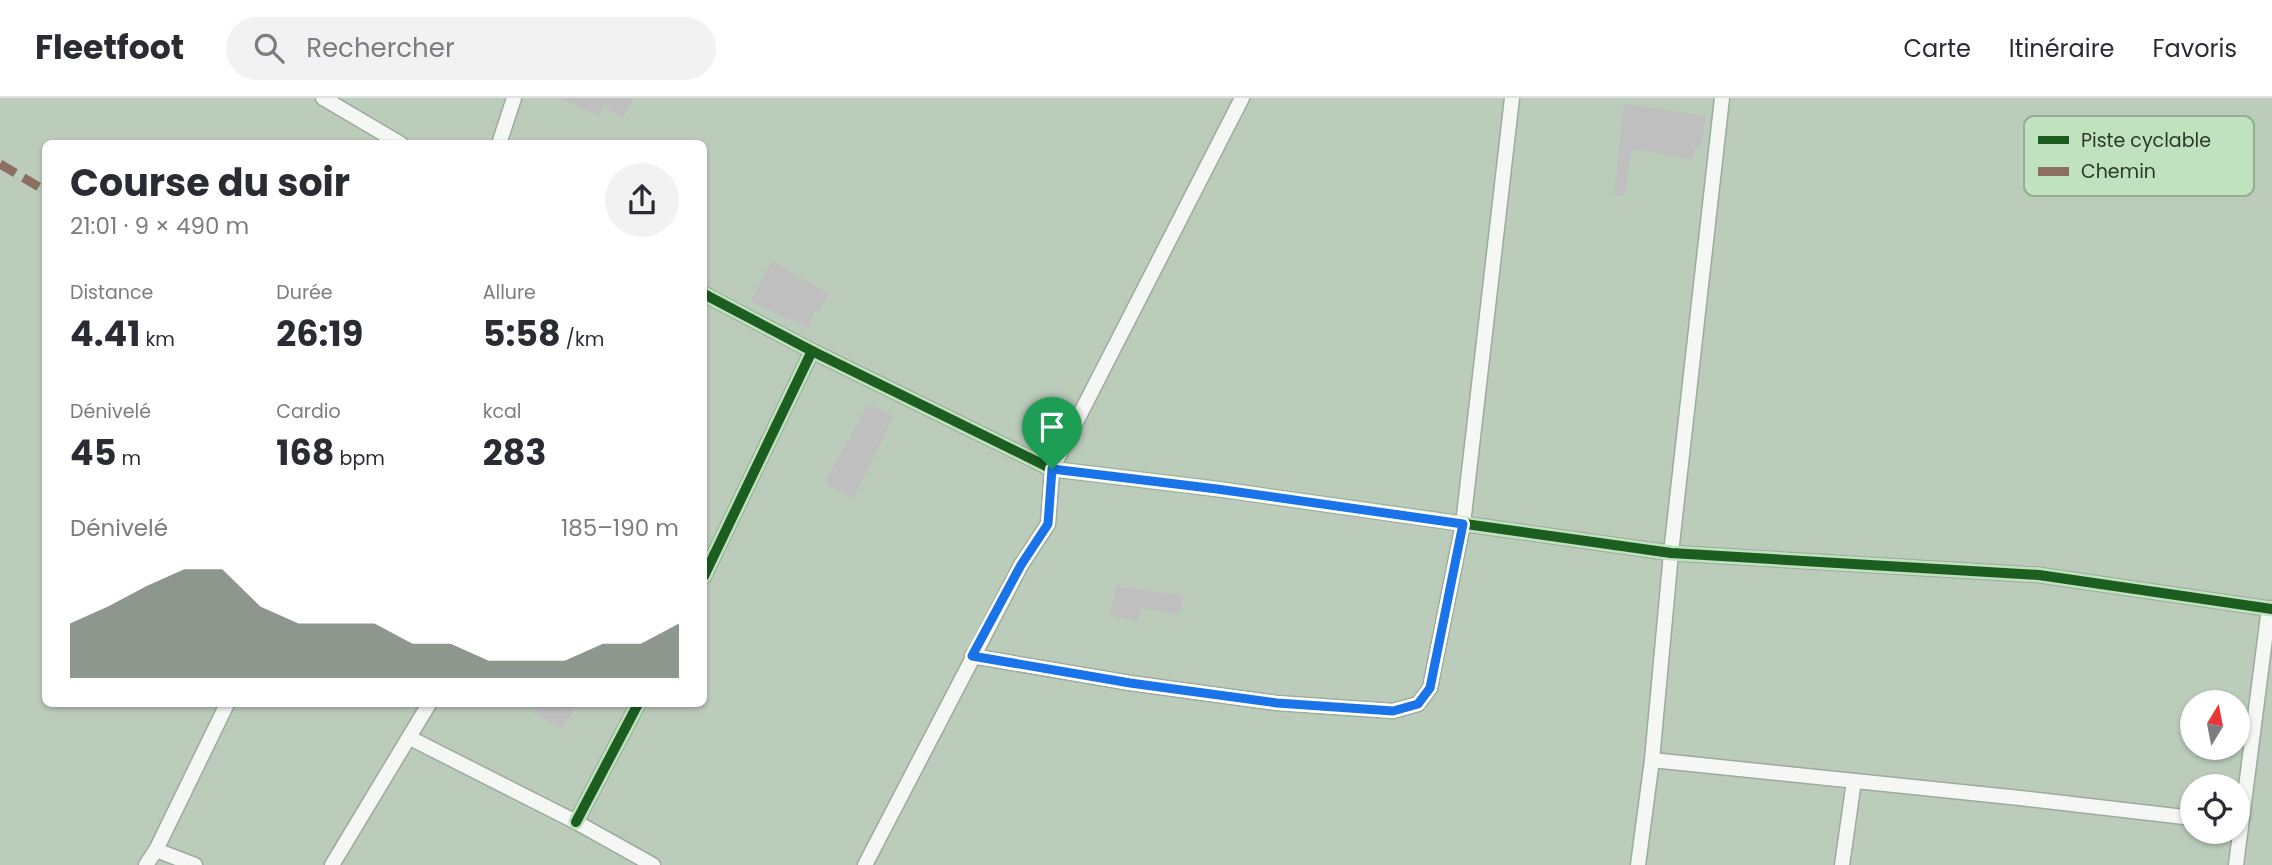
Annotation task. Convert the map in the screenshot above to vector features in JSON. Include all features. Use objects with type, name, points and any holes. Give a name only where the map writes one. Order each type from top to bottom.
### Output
[{"type":"street","points":[[323,98],[394,140]]},
{"type":"street","points":[[500,140],[514,98]]},
{"type":"street","points":[[865,865],[972,656],[1021,565],[1048,524],[1052,469],[1242,98]]},
{"type":"street","points":[[972,656],[1130,683],[1277,703],[1393,711],[1418,704],[1430,688],[1463,524],[1512,98]]},
{"type":"street","points":[[1638,865],[1652,760],[1671,553],[1722,98]]},
{"type":"street","points":[[707,296],[812,351],[1052,469],[1217,489],[1671,553],[2039,575],[2271,608],[2246,774]]},
{"type":"street","points":[[707,570],[812,351]]},
{"type":"street","points":[[146,865],[156,850],[226,707]]},
{"type":"street","points":[[332,865],[427,707]]},
{"type":"street","points":[[576,822],[636,707]]},
{"type":"street","points":[[410,738],[576,822],[653,865]]},
{"type":"street","points":[[1652,760],[2180,817]]},
{"type":"street","points":[[1842,865],[1854,781]]},
{"type":"street","points":[[2236,865],[2238,844]]},
{"type":"street","points":[[156,850],[195,865]]},
{"type":"building","points":[[560,98],[633,98],[623,117],[603,107],[599,116]]},
{"type":"building","points":[[1624,104],[1706,116],[1700,149],[1694,148],[1693,159],[1632,149],[1624,196],[1614,195]]},
{"type":"building","points":[[772,261],[829,294],[819,312],[816,310],[808,328],[751,301]]},
{"type":"building","points":[[868,404],[893,416],[853,499],[825,483]]},
{"type":"building","points":[[1116,586],[1183,596],[1179,614],[1140,608],[1138,621],[1110,616]]},
{"type":"building","points":[[538,707],[575,707],[562,729],[534,713]]},
{"type":"marked path","points":[[0,164],[42,189]]},
{"type":"cycle path","points":[[707,296],[812,351],[1052,469],[1217,489],[1671,553],[2039,575],[2272,609]]},
{"type":"cycle path","points":[[707,570],[812,351]]},
{"type":"cycle path","points":[[576,822],[636,707]]},
{"type":"route","points":[[1052,469],[1463,524],[1430,688],[1418,704],[1393,711],[1277,703],[1130,683],[972,656],[1021,565],[1048,524],[1052,469]]}]
